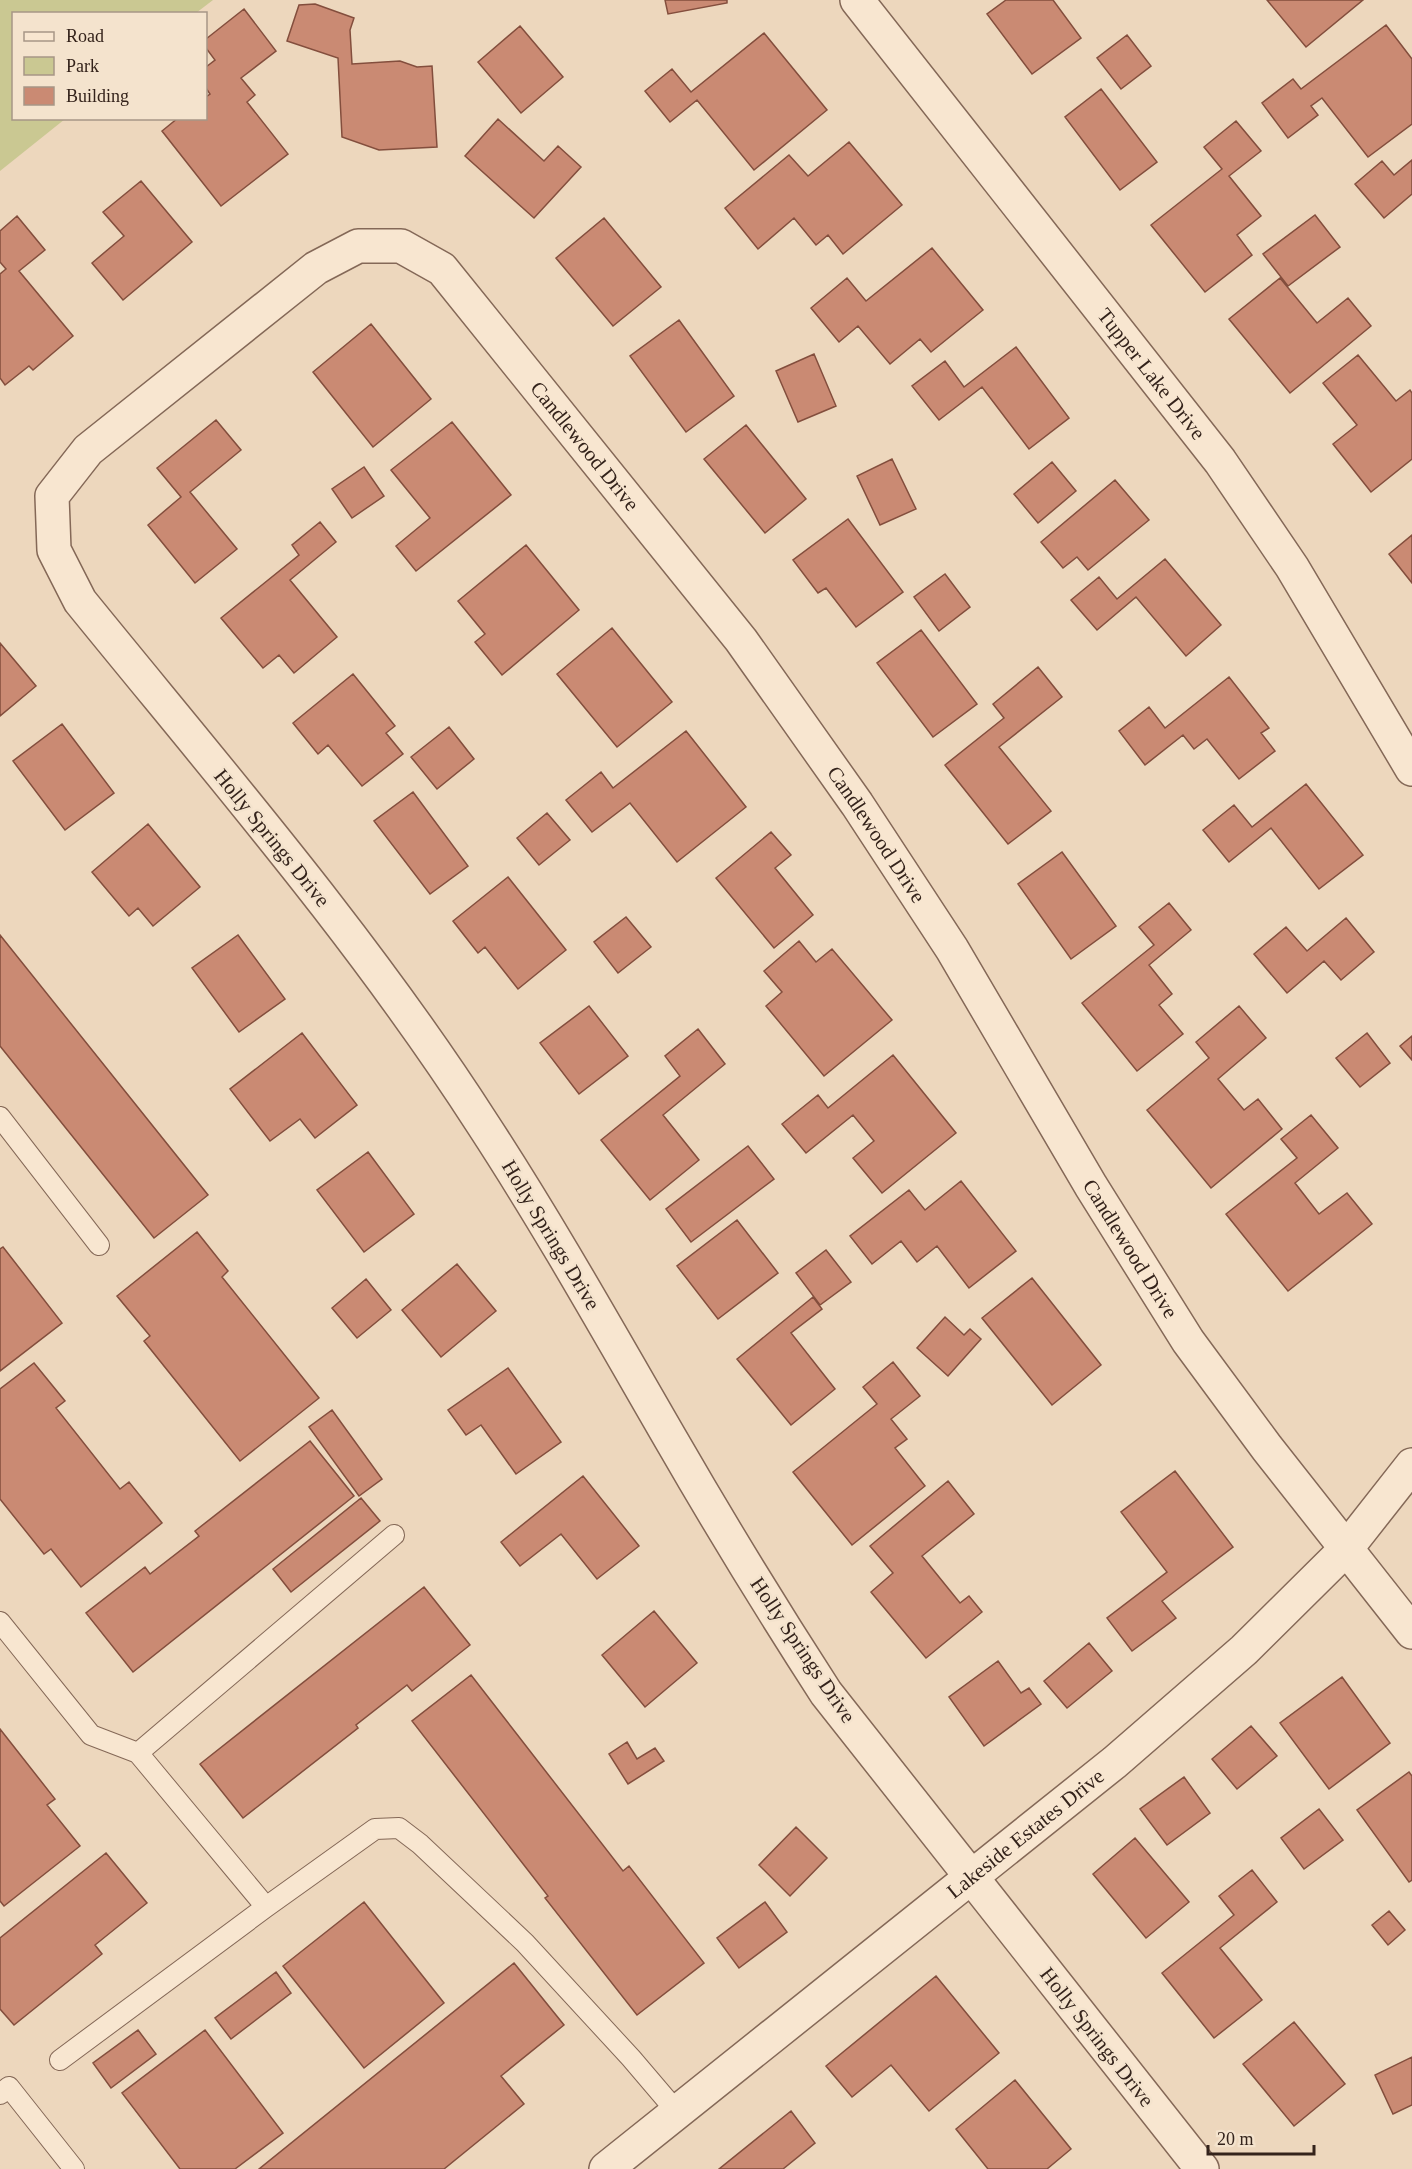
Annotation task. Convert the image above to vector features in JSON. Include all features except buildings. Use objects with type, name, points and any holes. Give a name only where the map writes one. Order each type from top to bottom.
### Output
[{"type":"street","name":"Tupper Lake Drive","points":[[857,0],[1220,461],[1292,567],[1412,770]]},
{"type":"street","name":"Candlewood Drive","points":[[229,337],[316,268],[358,246],[401,246],[442,269],[741,640],[850,794],[952,949],[1091,1186],[1188,1341],[1267,1448],[1412,1632]]},
{"type":"street","name":"Holly Springs Drive","points":[[229,337],[88,450],[52,496],[54,550],[80,601],[321,898],[401,1004],[482,1122],[586,1291],[674,1445],[774,1611],[826,1693],[1202,2169]]},
{"type":"street","name":"Lakeside Estates Drive","points":[[606,2169],[1115,1762],[1218,1672],[1346,1549],[1412,1465]]},
{"type":"lane","points":[[0,1117],[99,1245]]},
{"type":"lane","points":[[138,1753],[393,1535]]},
{"type":"lane","points":[[0,1622],[92,1735],[138,1753],[266,1907]]},
{"type":"lane","points":[[60,2060],[375,1829],[399,1828],[420,1844],[525,1943],[631,2058],[677,2112]]},
{"type":"lane","points":[[0,2094],[9,2087],[74,2169]]},
{"type":"green space","points":[[0,0],[213,0],[197,12],[12,12],[12,120],[64,120],[0,171]]}]
